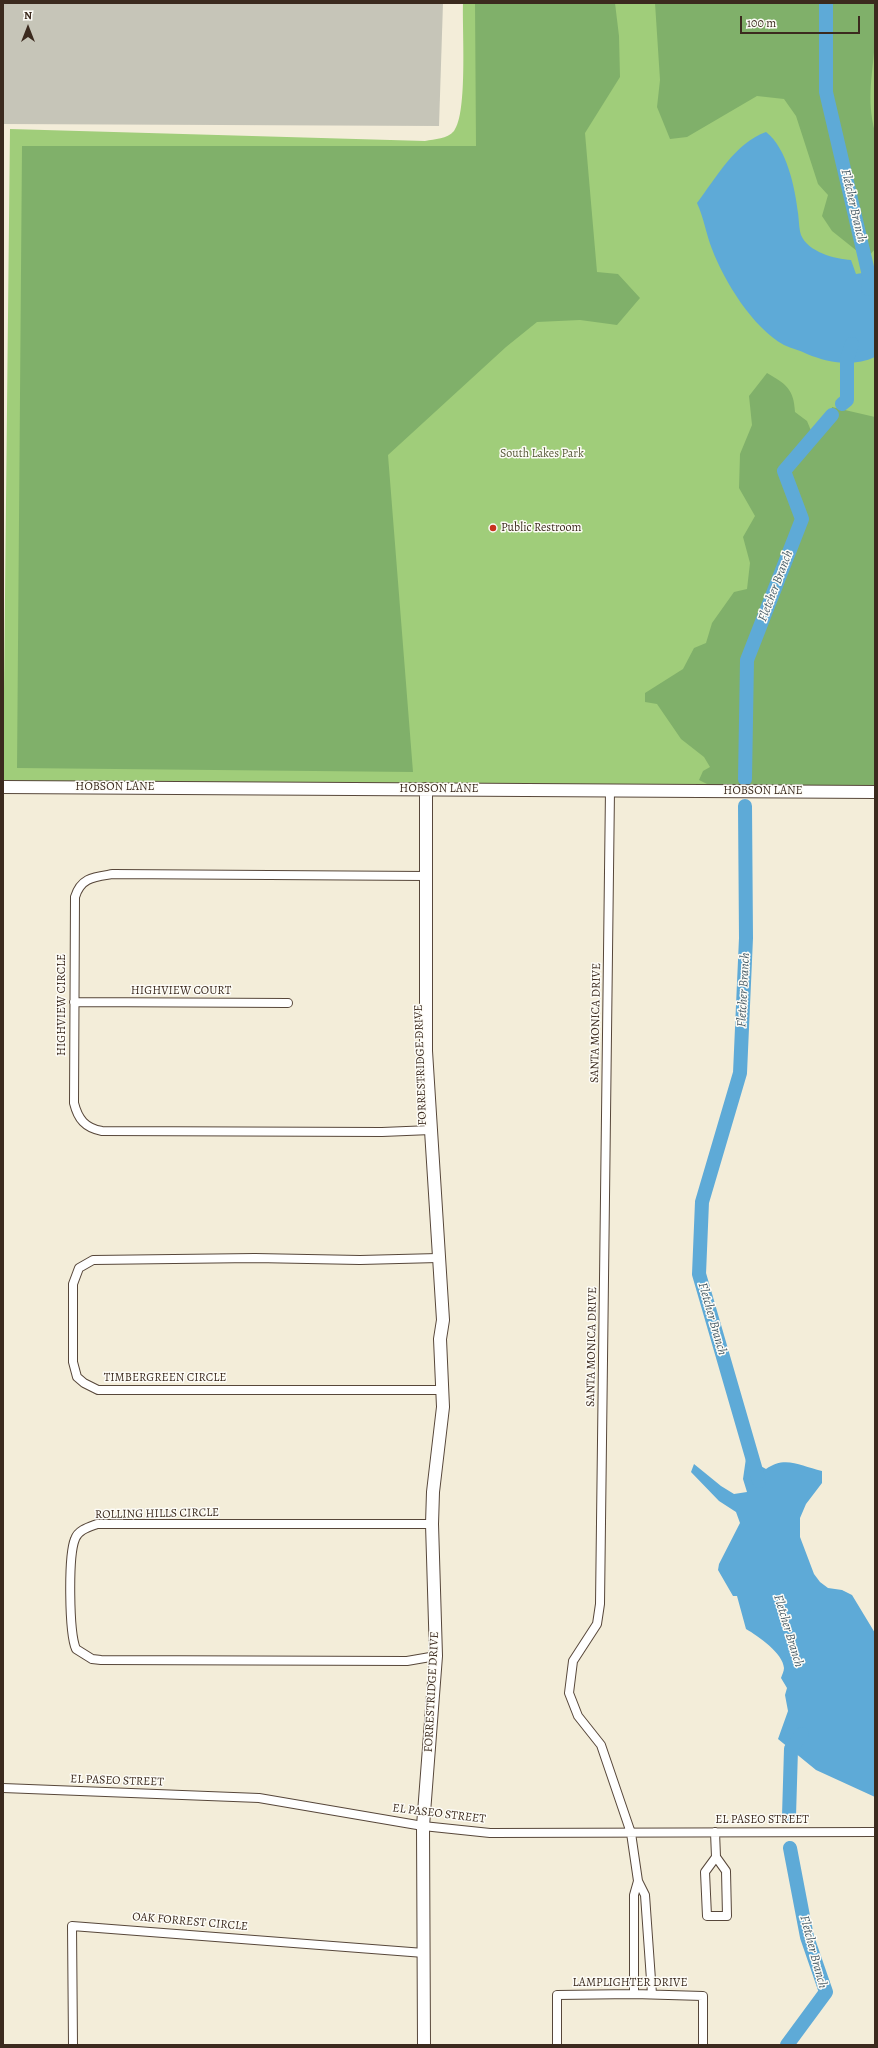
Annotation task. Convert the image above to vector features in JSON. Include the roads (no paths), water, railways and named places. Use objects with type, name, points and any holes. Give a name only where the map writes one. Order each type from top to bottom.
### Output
[{"type":"street","name":"HOBSON LANE","points":[[3,787],[875,792]]},
{"type":"street","name":"FORRESTRIDGE DRIVE","points":[[422,789],[422,876],[418,1019],[435,1258],[434,1320],[440,1339],[443,1390],[443,1407],[433,1492],[432,1524],[436,1656],[423,1826],[424,2045]]},
{"type":"street","name":"SANTA MONICA DRIVE","points":[[610,790],[600,1604],[597,1624],[574,1661],[569,1693],[578,1716],[601,1745],[630,1833],[638,1881],[645,1895],[652,1994]]},
{"type":"street","name":"HIGHVIEW CIRCLE","points":[[422,876],[113,874],[88,878],[77,890],[75,897],[74,1103],[79,1119],[86,1126],[94,1129],[382,1132],[427,1130]]},
{"type":"street","name":"HIGHVIEW COURT","points":[[74,1002],[288,1003]]},
{"type":"street","name":"TIMBERGREEN CIRCLE","points":[[435,1258],[360,1260],[101,1258],[93,1260],[79,1268],[73,1284],[73,1362],[77,1377],[84,1383],[98,1390],[443,1390]]},
{"type":"street","name":"ROLLING HILLS CIRCLE","points":[[432,1524],[97,1524],[82,1531],[75,1538],[72,1552],[72,1633],[76,1649],[92,1659],[101,1660],[407,1661],[436,1656]]},
{"type":"street","name":"EL PASEO STREET","points":[[3,1788],[259,1798],[423,1826],[490,1833],[875,1832]]},
{"type":"street","points":[[715,1832],[716,1857],[726,1871],[727,1916],[706,1916],[705,1872],[716,1857]]},
{"type":"street","name":"SANTA MONICA DRIVE","points":[[634,1994],[634,1896],[638,1881]]},
{"type":"street","name":"OAK FORREST CIRCLE","points":[[73,2045],[72,1926],[424,1953]]},
{"type":"street","points":[[634,1931],[648,1930]]},
{"type":"street","name":"LAMPLIGHTER DRIVE","points":[[556,2045],[557,1995],[652,1994],[702,1996],[702,2045]]},
{"type":"water","points":[[766,132],[779,148],[789,169],[797,203],[800,233],[805,241],[823,254],[851,260],[856,274],[875,271],[875,357],[850,363],[832,362],[784,345],[772,337],[751,316],[732,289],[717,262],[697,203],[727,162],[745,144]]},
{"type":"water","points":[[746,1458],[766,1469],[773,1465],[787,1462],[800,1464],[822,1471],[822,1483],[806,1504],[800,1518],[800,1537],[814,1574],[820,1582],[828,1588],[842,1590],[852,1595],[875,1633],[875,1797],[816,1770],[778,1739],[788,1711],[785,1695],[787,1688],[781,1678],[784,1669],[783,1662],[775,1651],[746,1629],[737,1596],[733,1596],[718,1570],[719,1564],[740,1523],[736,1512],[719,1501],[691,1472],[694,1464],[721,1486],[734,1494],[747,1492],[743,1479]]},
{"type":"waterway","name":"Fletcher Branch","points":[[826,3],[826,92],[870,280],[868,289]]},
{"type":"waterway","name":"Fletcher Branch","points":[[842,404],[847,400],[847,359],[852,344]]},
{"type":"waterway","name":"Fletcher Branch","points":[[745,779],[747,660],[802,519],[784,471],[832,415]]},
{"type":"waterway","name":"Fletcher Branch","points":[[745,806],[746,938],[740,1073],[702,1202],[699,1274],[759,1481]]},
{"type":"waterway","name":"Fletcher Branch","points":[[789,1816],[791,1749],[802,1734]]},
{"type":"waterway","name":"Fletcher Branch","points":[[787,2045],[826,1992],[807,1937],[790,1848]]},
{"type":"place","name":"Public Restroom","points":[[493,528]]},
{"type":"park label","name":"South Lakes Park","points":[[542,454]]}]
